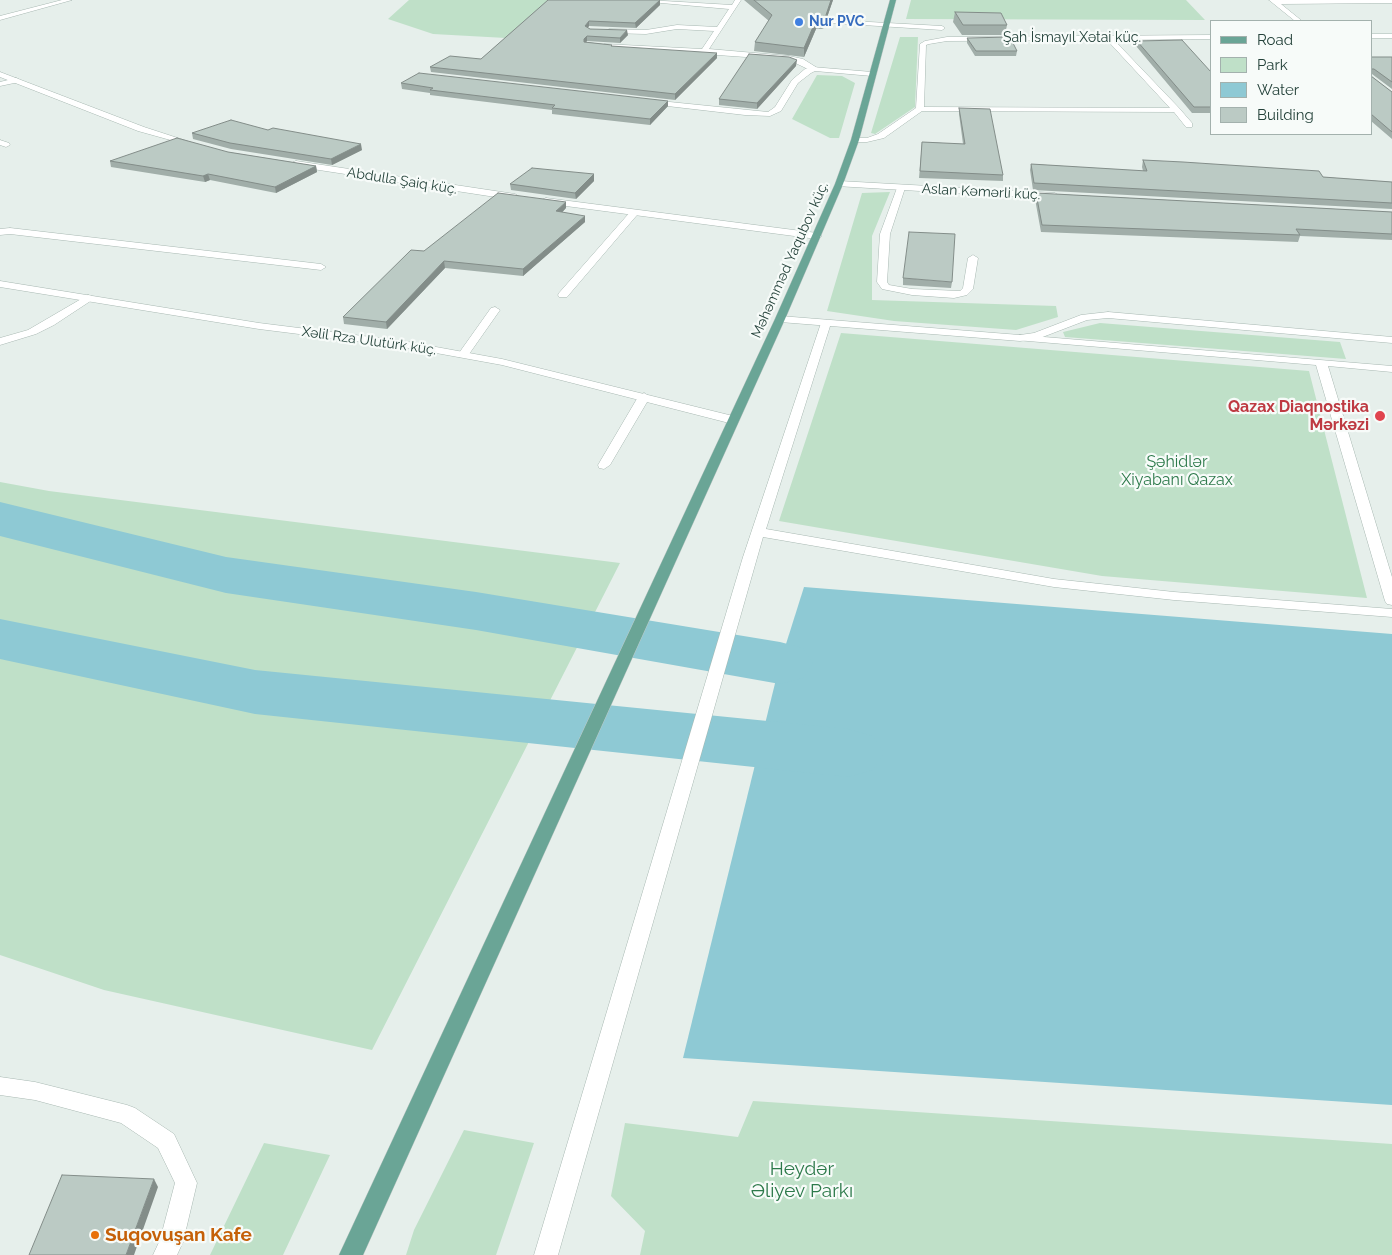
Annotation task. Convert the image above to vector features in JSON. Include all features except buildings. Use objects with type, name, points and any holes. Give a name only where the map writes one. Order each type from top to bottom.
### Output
[{"type":"main road","name":"Məhəmməd Yaqubov küç.","points":[[351,1255],[840,184],[893,0]]},
{"type":"street","points":[[0,18],[69,0]]},
{"type":"street","points":[[650,0],[733,7]]},
{"type":"street","points":[[704,52],[738,0]]},
{"type":"street","points":[[1273,1],[1392,1]]},
{"type":"street","points":[[1273,1],[1298,20]]},
{"type":"street","points":[[833,22],[942,28]]},
{"type":"street","points":[[600,30],[638,32],[682,27],[719,29]]},
{"type":"street","points":[[1372,36],[1392,36]]},
{"type":"street","name":"Şah İsmayıl Xətai küç.","points":[[920,109],[924,44],[927,42],[947,39],[1210,37]]},
{"type":"street","points":[[1109,38],[1189,125]]},
{"type":"street","points":[[598,46],[789,58],[815,69],[872,74]]},
{"type":"street","points":[[638,101],[770,114],[778,109],[800,76],[815,69]]},
{"type":"street","points":[[0,74],[141,129],[204,147]]},
{"type":"street","points":[[0,84],[16,80]]},
{"type":"street","points":[[854,140],[867,140],[881,136],[920,109],[1176,110]]},
{"type":"street","name":"Abdulla Şaiq küç.","points":[[290,163],[526,199]]},
{"type":"street","name":"Aslan Kəmərli küç.","points":[[840,184],[1068,196]]},
{"type":"street","points":[[901,188],[885,234],[882,282],[886,287],[912,292],[954,295],[968,289],[973,258]]},
{"type":"street","points":[[536,200],[817,236]]},
{"type":"street","points":[[564,295],[634,212]]},
{"type":"street","points":[[0,232],[10,231],[321,267]]},
{"type":"street","name":"Xəlil Rza Ulutürk küç.","points":[[0,284],[259,326],[403,344],[502,362],[733,420]]},
{"type":"street","points":[[0,342],[38,329],[88,298]]},
{"type":"street","points":[[464,355],[495,310]]},
{"type":"street","points":[[1020,338],[1036,336],[1085,317],[1108,315],[1392,340]]},
{"type":"street","points":[[780,319],[1392,369]]},
{"type":"street","points":[[546,1255],[750,557],[826,323]]},
{"type":"street","points":[[1321,362],[1392,601]]},
{"type":"street","points":[[604,465],[644,397]]},
{"type":"street","points":[[758,532],[1054,583],[1174,596],[1392,613]]},
{"type":"street","points":[[0,1086],[36,1091],[127,1114],[166,1141],[186,1183],[171,1242],[165,1255]]},
{"type":"green space","points":[[409,0],[557,0],[506,38],[433,34],[388,19]]},
{"type":"green space","points":[[911,0],[1186,0],[1205,20],[906,19]]},
{"type":"green space","points":[[900,37],[918,37],[915,107],[875,134],[871,133]]},
{"type":"green space","points":[[817,75],[842,76],[855,83],[839,138],[830,138],[792,119]]},
{"type":"green space","points":[[890,192],[872,236],[872,300],[1056,306],[1058,317],[1016,330],[894,321],[827,311],[862,193]]},
{"type":"green space","points":[[1100,323],[1340,342],[1346,359],[1065,337],[1063,332]]},
{"type":"green space","name":"Şəhidlər Xiyabanı Qazax","points":[[841,333],[1309,371],[1367,598],[1102,576],[779,521]]},
{"type":"green space","points":[[0,482],[49,491],[620,563],[372,1050],[104,990],[0,955]]},
{"type":"green space","name":"Heydər Əliyev Parkı","points":[[753,1101],[1392,1144],[1392,1255],[640,1255],[645,1231],[611,1196],[625,1123],[738,1137]]},
{"type":"green space","points":[[464,1130],[534,1143],[496,1255],[406,1255],[414,1230]]},
{"type":"green space","points":[[264,1143],[330,1155],[283,1255],[210,1255]]},
{"type":"water","points":[[804,587],[1392,634],[1392,1105],[683,1058],[780,663]]},
{"type":"waterway","points":[[0,519],[226,575],[476,611],[780,663]]},
{"type":"waterway","points":[[0,639],[255,692],[848,753]]},
{"type":"place","name":"Nur PVC","points":[[799,22]]},
{"type":"place","name":"Qazax Diaqnostika Mərkəzi","points":[[1380,416]]},
{"type":"place","name":"Suqovuşan Kafe","points":[[95,1235]]}]
